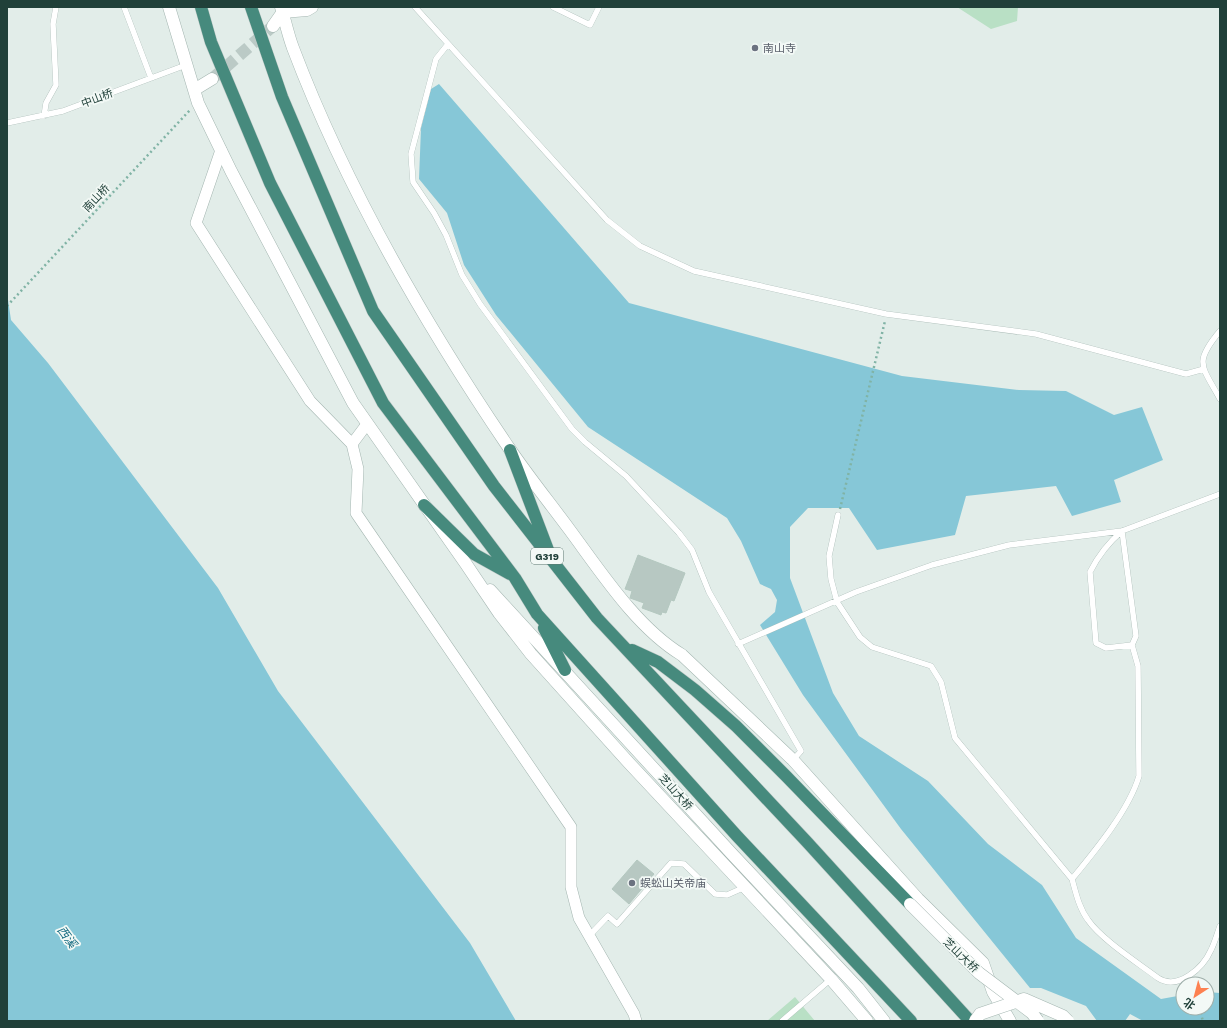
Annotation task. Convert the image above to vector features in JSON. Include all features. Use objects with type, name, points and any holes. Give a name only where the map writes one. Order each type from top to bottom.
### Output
[{"type":"highway","points":[[201,7],[211,42],[270,183],[383,403],[516,578],[537,614],[565,670]]},
{"type":"highway","name":"G319","points":[[251,7],[282,97],[373,311],[494,486],[552,562],[598,618],[807,842],[970,1021]]},
{"type":"highway","points":[[510,450],[552,562]]},
{"type":"highway","points":[[424,505],[474,554],[516,578]]},
{"type":"highway","points":[[537,614],[737,836],[911,1021]]},
{"type":"highway","points":[[626,648],[658,662],[695,690],[736,726],[910,904]]},
{"type":"street","points":[[169,7],[198,103],[352,403],[499,613],[531,654],[629,763],[831,979],[867,1021]]},
{"type":"street","points":[[283,9],[307,10],[312,7]]},
{"type":"street","points":[[273,26],[283,9]]},
{"type":"street","points":[[283,9],[292,46],[342,162],[398,269],[510,450],[622,599],[667,646],[682,655],[793,760],[918,899],[983,963],[993,992],[1010,1021]]},
{"type":"street","points":[[194,90],[212,79]]},
{"type":"street","points":[[221,150],[196,223],[310,402],[352,444],[358,469],[356,514],[571,827],[571,887],[579,918],[634,1014],[636,1021]]},
{"type":"street","points":[[352,444],[367,424]]},
{"type":"street","name":"芝山大桥","points":[[466,564],[565,670],[732,854],[858,988],[884,1021]]},
{"type":"street","name":"芝山大桥","points":[[910,904],[979,973],[1032,1013],[1038,1021]]},
{"type":"street","points":[[975,1021],[980,1014],[1024,999],[1063,1016],[1068,1021]]},
{"type":"lane","points":[[44,116],[46,103],[56,85],[53,24],[56,7]]},
{"type":"lane","points":[[124,7],[151,78]]},
{"type":"lane","points":[[415,7],[608,220],[640,246],[694,271],[886,314],[1036,334],[1186,374],[1204,369]]},
{"type":"lane","points":[[554,7],[590,25],[599,7]]},
{"type":"lane","points":[[448,44],[436,59],[411,154],[414,182],[446,234],[462,275],[480,304],[572,429],[585,442],[626,476],[679,533],[692,550],[709,592],[801,751],[793,760]]},
{"type":"lane","name":"中山桥","points":[[7,123],[63,111],[186,65]]},
{"type":"lane","points":[[1220,331],[1208,345],[1202,356],[1204,369],[1220,399]]},
{"type":"lane","points":[[738,644],[838,602],[856,592],[932,564],[1009,544],[1122,531],[1220,494]]},
{"type":"lane","points":[[838,515],[829,556],[831,579],[838,602],[860,637],[872,647],[931,666],[941,682],[955,738],[1072,880],[1080,907],[1087,920],[1096,930],[1164,982],[1183,979],[1196,971],[1211,950],[1220,926]]},
{"type":"lane","points":[[1122,531],[1109,542],[1090,572],[1096,643],[1106,648],[1132,645]]},
{"type":"lane","points":[[1072,880],[1128,803],[1134,793],[1140,776],[1138,666],[1132,645],[1136,636],[1122,531]]},
{"type":"lane","points":[[589,936],[608,916],[617,924],[671,863],[684,864],[715,894],[727,895],[745,887]]},
{"type":"lane","points":[[785,1020],[831,979]]},
{"type":"path","name":"南山桥","points":[[7,306],[160,141],[198,103]]},
{"type":"path","points":[[838,515],[880,346],[886,314]]},
{"type":"green space","points":[[957,7],[1018,7],[1017,21],[991,29]]},
{"type":"green space","points":[[795,997],[815,1021],[767,1021]]},
{"type":"water","points":[[439,84],[629,303],[902,376],[1019,390],[1066,391],[1114,415],[1142,407],[1163,460],[1114,480],[1121,502],[1072,516],[1056,486],[966,496],[955,535],[877,550],[849,508],[808,508],[790,527],[790,578],[833,693],[859,736],[928,781],[988,844],[1042,885],[1076,938],[1161,999],[1175,996],[1175,1016],[1215,1016],[1215,993],[1220,993],[1220,1021],[1143,1021],[1130,1014],[1125,1021],[1097,1021],[1086,1006],[1041,988],[1030,988],[901,829],[803,695],[760,625],[775,612],[777,600],[771,589],[760,584],[741,541],[727,518],[588,427],[496,315],[464,265],[447,213],[419,179],[421,128],[431,89]]},
{"type":"water","name":"西溪","points":[[7,293],[11,320],[48,363],[218,588],[278,691],[470,943],[516,1021],[7,1021]]},
{"type":"building","points":[[638,555],[685,573],[674,601],[671,600],[666,613],[662,612],[661,615],[642,608],[644,603],[630,598],[632,591],[625,589]]},
{"type":"building","points":[[637,860],[654,874],[629,904],[612,889]]},
{"type":"tunnel","points":[[212,79],[273,26]]},
{"type":"place","name":"南山寺","points":[[755,48]]},
{"type":"place","name":"蜈蚣山关帝庙","points":[[632,883]]}]
